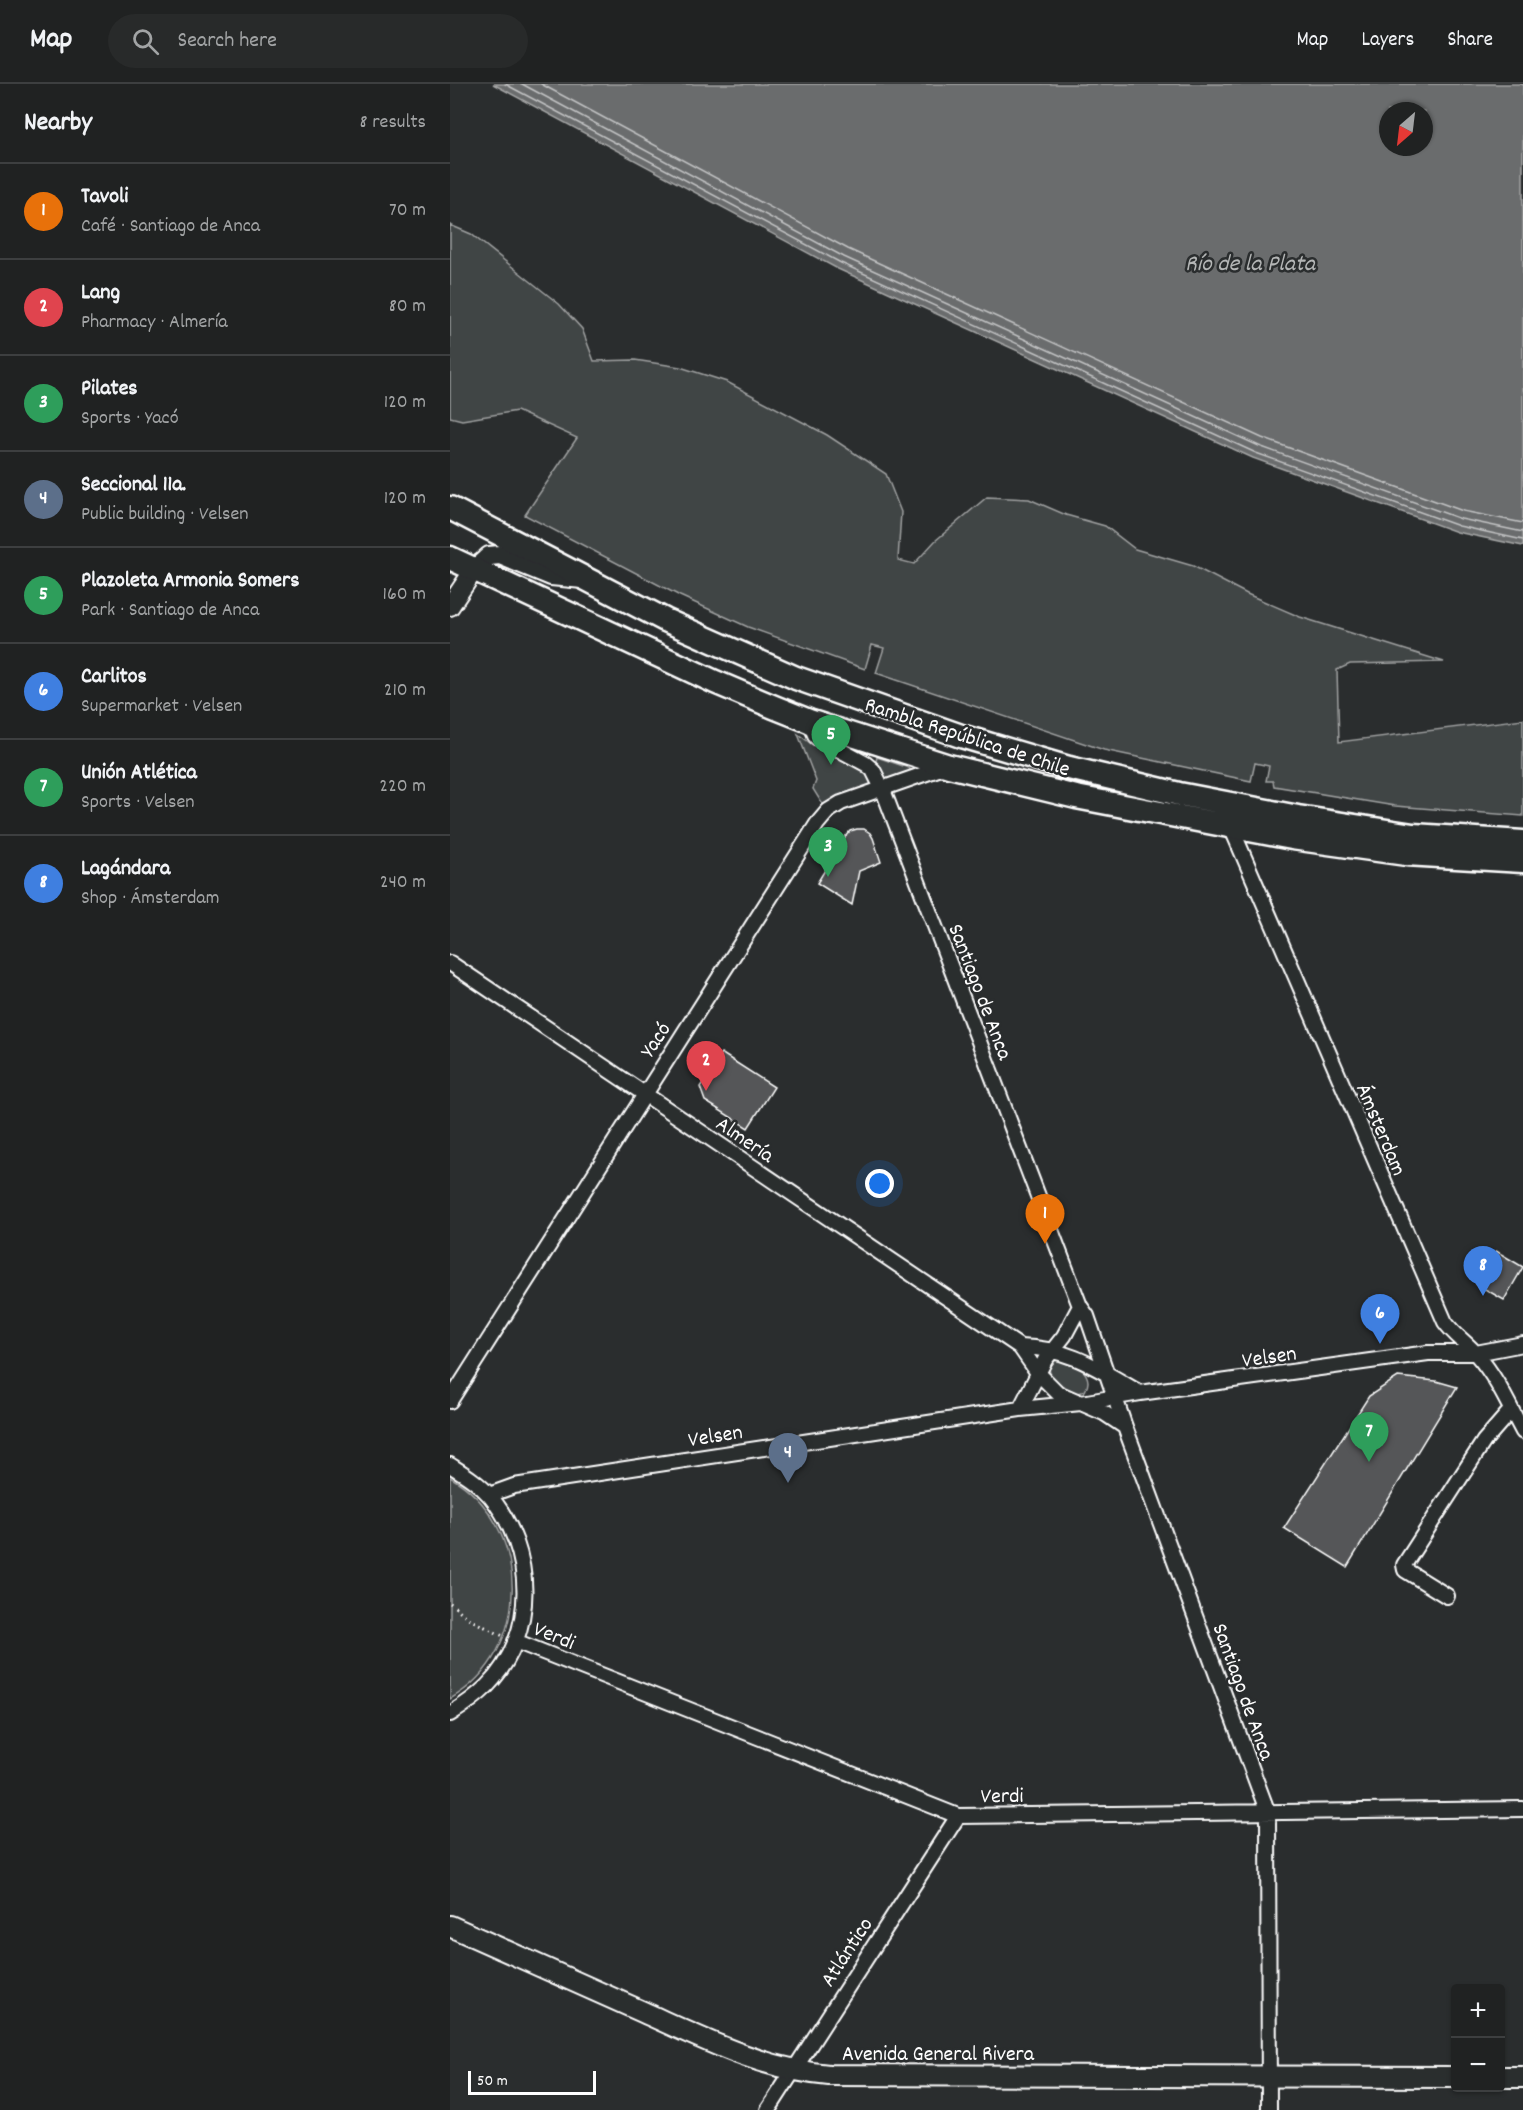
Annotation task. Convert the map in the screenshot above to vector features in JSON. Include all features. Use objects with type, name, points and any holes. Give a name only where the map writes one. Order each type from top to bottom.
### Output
[{"type":"main road","name":"Rambla República de Chile","points":[[450,508],[665,620],[796,678],[961,736],[1069,768],[1179,794],[1298,817],[1413,835],[1523,842]]},
{"type":"main road","name":"Rambla República de Chile","points":[[450,558],[715,682],[809,721],[949,766],[1076,796],[1231,827],[1406,854],[1523,861]]},
{"type":"main road","name":"Avenida General Rivera","points":[[450,1926],[714,2044],[772,2066],[793,2071],[829,2075],[1451,2077]]},
{"type":"main road","points":[[1505,2077],[1523,2077]]},
{"type":"street","points":[[450,606],[474,570],[489,556],[496,554],[551,576],[585,580]]},
{"type":"street","name":"Santiago de Anca","points":[[809,721],[816,737],[867,764],[873,770],[883,790],[1080,1306],[1088,1316],[1114,1398],[1268,1813],[1269,2110]]},
{"type":"street","name":"Yacó","points":[[450,1401],[644,1094],[828,811],[841,803],[949,766]]},
{"type":"street","name":"Ámsterdam","points":[[1231,827],[1445,1322],[1455,1335],[1476,1353],[1493,1375],[1523,1432]]},
{"type":"street","name":"Almería","points":[[450,963],[1020,1347],[1038,1373],[1058,1394],[1104,1413],[1125,1427]]},
{"type":"street","points":[[1020,1409],[1038,1373],[1052,1349],[1064,1336],[1080,1306]]},
{"type":"street","name":"Velsen","points":[[489,1495],[514,1486],[1020,1409],[1081,1404],[1140,1393],[1428,1353],[1476,1353],[1523,1344]]},
{"type":"street","points":[[1020,1347],[1052,1349],[1066,1353],[1140,1393]]},
{"type":"street","points":[[1447,1596],[1406,1570],[1404,1565],[1484,1441],[1511,1410]]},
{"type":"street","name":"Verdi","points":[[450,1465],[468,1476],[489,1495],[504,1516],[516,1539],[523,1564],[525,1590],[523,1616],[504,1664],[488,1685],[450,1714]]},
{"type":"street","name":"Verdi","points":[[515,1641],[958,1816],[1523,1809]]},
{"type":"street","name":"Atlántico","points":[[768,2110],[958,1816]]},
{"type":"path","points":[[450,1603],[471,1620],[515,1641]]},
{"type":"shaded area","points":[[450,225],[471,234],[559,304],[582,329],[594,361],[635,360],[680,367],[727,382],[827,435],[886,474],[901,512],[898,560],[914,564],[935,541],[987,497],[1029,499],[1066,515],[1105,526],[1135,549],[1193,566],[1247,594],[1300,617],[1444,662],[1350,664],[1337,670],[1339,742],[1523,719],[1523,816],[1395,806],[1274,786],[1273,781],[1266,781],[1269,766],[1255,763],[1251,781],[1104,750],[876,673],[884,648],[872,645],[865,669],[748,627],[680,596],[525,515],[577,438],[517,411],[462,420],[450,417]]},
{"type":"shaded area","points":[[798,734],[813,745],[864,771],[872,782],[871,786],[835,797],[823,805],[813,789],[816,781]]},
{"type":"shaded area","points":[[877,757],[909,768],[912,772],[886,781],[876,761]]},
{"type":"shaded area","points":[[1058,1359],[1070,1362],[1081,1369],[1088,1379],[1085,1391],[1068,1391],[1057,1384],[1049,1368],[1052,1361]]},
{"type":"shaded area","points":[[450,1477],[477,1498],[496,1525],[508,1556],[512,1588],[509,1620],[497,1651],[477,1678],[450,1699]]},
{"type":"water","name":"Río de la Plata","points":[[493,84],[1523,84],[1523,546],[1457,532],[1253,458],[838,269]]},
{"type":"building","points":[[864,829],[870,833],[881,862],[859,871],[852,905],[817,883],[845,837],[850,831]]},
{"type":"building","points":[[721,1053],[774,1087],[748,1128],[705,1101],[700,1087]]},
{"type":"building","points":[[1496,1251],[1523,1267],[1504,1300],[1476,1284]]},
{"type":"building","points":[[1398,1377],[1436,1381],[1457,1387],[1347,1567],[1284,1528],[1369,1396]]},
{"type":"place","name":"Plazoleta Armonia Somers","points":[[831,765]]},
{"type":"place","name":"Pilates","points":[[828,877]]},
{"type":"place","name":"Lang","points":[[706,1091]]},
{"type":"place","name":"Tavoli","points":[[1045,1244]]},
{"type":"place","name":"Lagándara","points":[[1483,1296]]},
{"type":"place","name":"Carlitos","points":[[1380,1344]]},
{"type":"place","name":"Unión Atlética","points":[[1369,1462]]},
{"type":"place","name":"Seccional 11a.","points":[[788,1483]]}]
